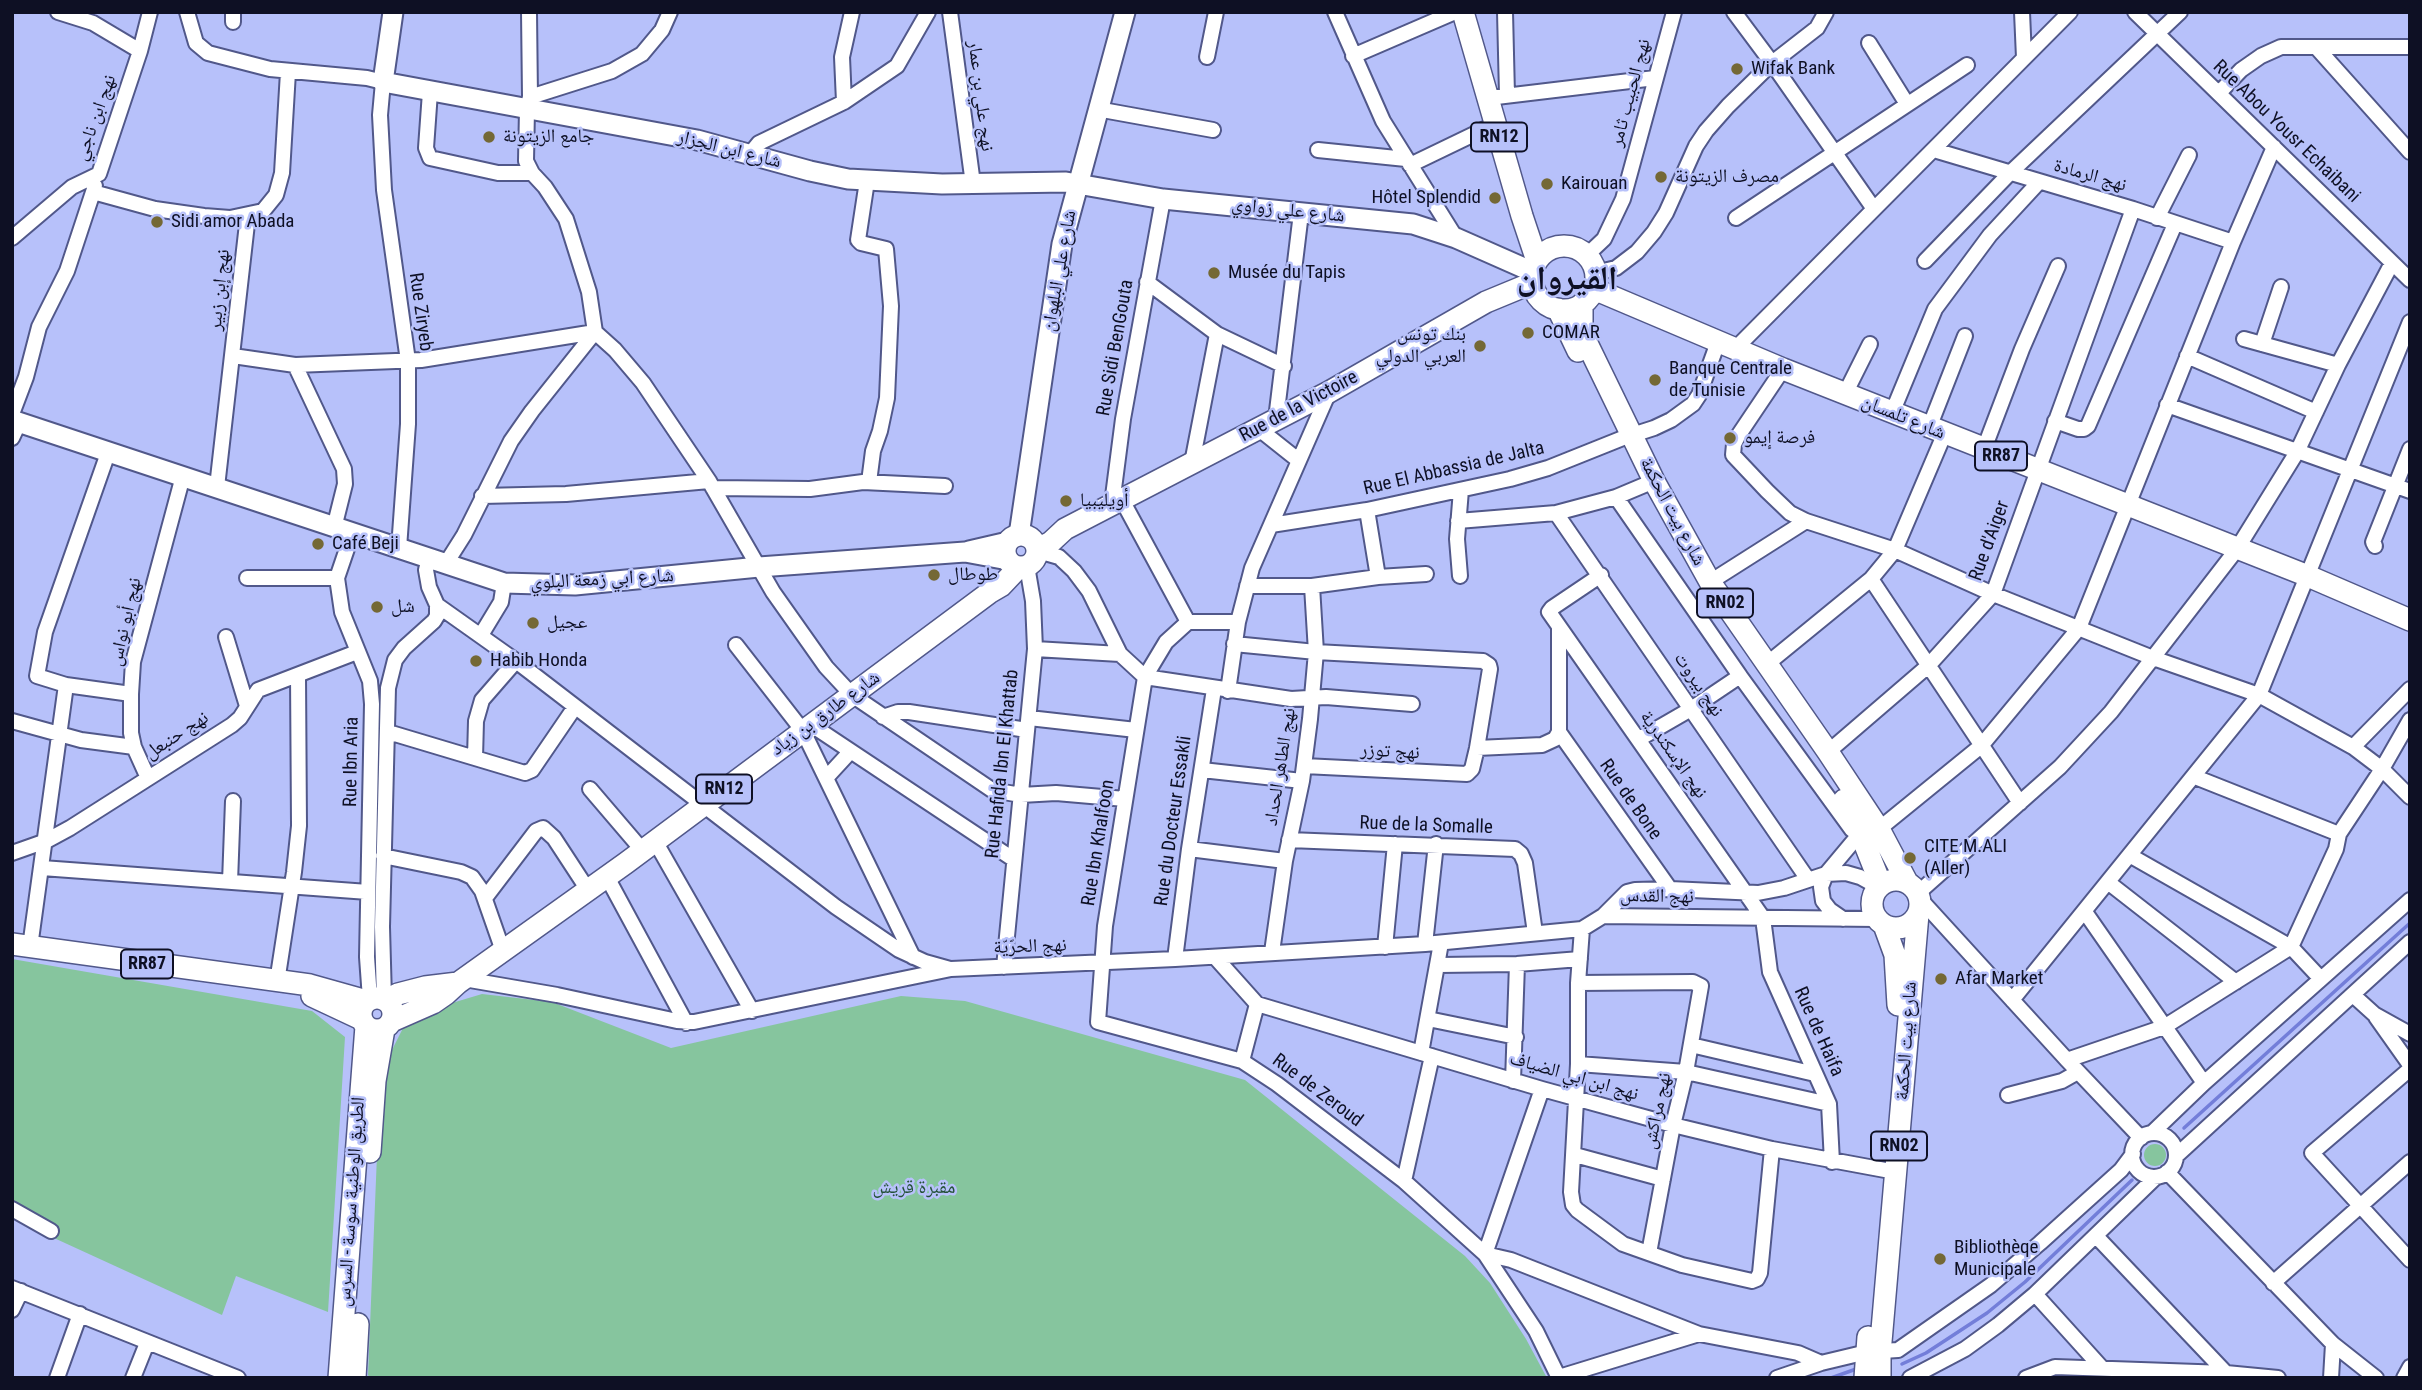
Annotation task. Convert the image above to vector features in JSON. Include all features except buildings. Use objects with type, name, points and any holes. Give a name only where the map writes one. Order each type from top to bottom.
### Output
[{"type":"main road","name":"RN12","points":[[1463,12],[1498,96],[1495,124],[1534,272]]},
{"type":"main road","name":"RR87","points":[[1534,272],[1543,254],[1560,246],[1579,250],[1589,280]]},
{"type":"main road","points":[[1534,272],[1541,300],[1558,309],[1574,308],[1589,280]]},
{"type":"main road","name":"Rue de la Victoire","points":[[1022,552],[1051,542],[1065,529],[1329,392],[1534,272]]},
{"type":"main road","name":"شارع تلمسان","points":[[1589,280],[1783,369],[2308,576],[2410,620]]},
{"type":"main road","name":"شارع بيت الحكمة","points":[[1589,280],[1582,333],[1627,437]]},
{"type":"main road","name":"شارع بيت الحكمة","points":[[1558,309],[1627,437],[1701,586],[1852,812],[1861,842],[1880,886],[1872,897],[1872,909],[1895,955],[1898,998],[1873,1353],[1880,1378]]},
{"type":"main road","name":"شارع بيت الحكمة","points":[[1650,483],[1710,582],[1878,829],[1916,897],[1873,1353],[1865,1378]]},
{"type":"main road","name":"شارع طارق بن زياد","points":[[376,1012],[433,1003],[1010,579],[1022,552]]},
{"type":"main road","points":[[1880,886],[1899,880],[1916,897],[1908,926],[1900,928],[1880,922]]},
{"type":"main road","name":"RR87","points":[[21,945],[279,983],[376,1012]]},
{"type":"main road","name":"الطريق الوطنية سوسة - السرس","points":[[339,1378],[376,1012]]},
{"type":"main road","name":"الطريق الوطنية سوسة - السرس","points":[[355,1378],[375,1082],[376,1012]]},
{"type":"street","points":[[58,12],[93,23],[140,51]]},
{"type":"street","name":"نهج ابن ناجي","points":[[12,239],[72,187],[99,174],[140,51],[150,12]]},
{"type":"street","points":[[187,12],[196,43],[203,50],[270,69],[368,78],[383,82],[393,12]]},
{"type":"street","points":[[528,12],[529,103],[526,161],[531,173],[545,187],[566,219],[589,292],[595,332],[615,350],[643,383],[711,484],[758,567],[825,667],[852,695],[981,784],[1000,793],[1056,793],[1125,799]]},
{"type":"street","points":[[529,103],[612,71],[642,54],[662,30],[670,12]]},
{"type":"street","points":[[844,102],[842,57],[852,12]]},
{"type":"street","points":[[751,154],[759,143],[844,102],[897,66],[928,12]]},
{"type":"street","name":"نهج علي بن عمار","points":[[950,12],[973,184]]},
{"type":"street","name":"شارع علي البلهوان","points":[[1022,552],[1062,244],[1125,12]]},
{"type":"street","points":[[1207,57],[1216,12]]},
{"type":"street","points":[[1335,12],[1383,121],[1456,238]]},
{"type":"street","points":[[1353,56],[1455,12]]},
{"type":"street","points":[[1505,12],[1498,96],[1655,78]]},
{"type":"street","name":"نهج الحبيب ثامر","points":[[1589,280],[1623,199],[1674,12]]},
{"type":"street","points":[[1734,12],[1773,63],[1874,209]]},
{"type":"street","points":[[1589,280],[1626,262],[1654,232],[1706,131],[1773,63],[1817,28],[1826,12]]},
{"type":"street","points":[[2022,12],[2024,58]]},
{"type":"street","points":[[1727,345],[1874,209],[2070,12]]},
{"type":"street","name":"Rue Abou Yousr Echaibani","points":[[2135,12],[2410,280]]},
{"type":"street","points":[[1925,261],[2010,173],[2158,36],[2180,12]]},
{"type":"street","points":[[1869,43],[1907,104]]},
{"type":"street","points":[[2219,93],[2241,70],[2261,56],[2281,47],[2410,47]]},
{"type":"street","points":[[2317,48],[2410,152]]},
{"type":"street","points":[[1736,218],[1967,65]]},
{"type":"street","points":[[93,192],[174,212],[230,218],[263,211],[276,195],[283,164],[288,72]]},
{"type":"street","name":"شارع ابن الجزار","points":[[383,82],[430,92],[529,103],[697,140],[820,174],[867,181],[973,184],[1041,181],[1077,184]]},
{"type":"street","name":"Rue Ziryeb","points":[[383,82],[380,139],[385,202],[408,361],[405,479],[398,548]]},
{"type":"street","points":[[430,92],[426,148],[430,159],[498,173],[531,173]]},
{"type":"street","points":[[1097,109],[1213,130]]},
{"type":"street","points":[[1318,150],[1408,162],[1495,124]]},
{"type":"street","points":[[1878,829],[1981,746],[2079,628],[2233,242],[2274,147]]},
{"type":"street","name":"نهج الرمادة","points":[[1934,149],[2233,242]]},
{"type":"street","points":[[2157,218],[2189,155]]},
{"type":"street","points":[[14,424],[39,327],[61,287],[99,174]]},
{"type":"street","points":[[867,181],[858,240],[886,249],[891,306],[887,398],[873,451],[869,482]]},
{"type":"street","points":[[1892,413],[1935,309],[1990,235],[2039,181]]},
{"type":"street","name":"شارع علي زواوي","points":[[1077,184],[1163,199],[1413,224],[1456,238],[1534,272]]},
{"type":"street","name":"Rue Sidi BenGouta","points":[[1117,502],[1123,419],[1163,199]]},
{"type":"street","name":"Rue d'Aiger","points":[[1828,752],[1928,666],[1993,594],[2133,209]]},
{"type":"street","points":[[1298,460],[1268,424],[1284,366],[1301,213]]},
{"type":"street","name":"نهج إبن زبير","points":[[217,487],[248,215]]},
{"type":"street","points":[[2055,421],[2078,429],[2088,426],[2175,224]]},
{"type":"street","points":[[1910,1378],[1965,1349],[2035,1294],[2162,1174],[2172,1168],[2176,1156],[2169,1139],[2147,1135],[2078,1072],[1916,897],[2060,767],[2102,721],[2237,550],[2297,453],[2338,365],[2392,262]]},
{"type":"street","points":[[1984,449],[2022,349],[2058,266]]},
{"type":"street","points":[[1147,282],[1217,334],[1284,366]]},
{"type":"street","points":[[2262,344],[2281,287]]},
{"type":"street","points":[[2012,1000],[2259,695],[2410,323]]},
{"type":"street","points":[[233,356],[295,365],[408,361],[595,332]]},
{"type":"street","points":[[595,332],[511,441],[464,535],[426,570],[429,587],[437,605],[516,661],[836,907],[913,957],[951,969]]},
{"type":"street","points":[[1192,463],[1217,334]]},
{"type":"street","points":[[1767,664],[1871,579],[1895,550],[1965,336]]},
{"type":"street","points":[[2244,339],[2338,365]]},
{"type":"street","points":[[1845,394],[1870,344]]},
{"type":"street","name":"Rue El Abbassia de Jalta","points":[[1270,525],[1367,510],[1548,468],[1671,420],[1693,404],[1727,345]]},
{"type":"street","points":[[2187,356],[2316,412]]},
{"type":"street","name":"Rue Ibn Aria","points":[[295,365],[344,469],[343,531],[337,578],[342,611],[370,681],[372,704],[367,957],[376,1012]]},
{"type":"street","points":[[1783,369],[1738,436],[1733,455],[1790,513],[1806,521],[1895,550],[1993,594],[2153,658],[2259,695],[2353,747],[2382,769],[2410,797]]},
{"type":"street","name":"Rue du Docteur Essakli","points":[[1175,959],[1202,770],[1247,586],[1270,525],[1329,392]]},
{"type":"street","points":[[2167,405],[2410,491]]},
{"type":"street","name":"شارع ابي زمعة البلوي","points":[[14,424],[217,487],[504,583],[575,585],[758,567],[965,552],[1022,552]]},
{"type":"street","points":[[2375,546],[2373,542],[2410,449]]},
{"type":"street","points":[[108,453],[40,652],[37,676],[66,685],[131,694]]},
{"type":"street","name":"نهج أبو نواس","points":[[148,778],[134,747],[131,733],[131,694],[139,636],[183,476]]},
{"type":"street","points":[[482,496],[566,494],[711,484],[810,489],[869,482],[945,486]]},
{"type":"street","points":[[1458,521],[1556,513],[1616,497],[1650,483]]},
{"type":"street","points":[[1460,576],[1458,521],[1461,490]]},
{"type":"street","points":[[1616,497],[1740,676],[1861,842],[1826,874],[1821,887],[1823,901],[1845,920]]},
{"type":"street","points":[[1117,502],[1188,622]]},
{"type":"street","points":[[1367,510],[1378,577]]},
{"type":"street","name":"نهج بيروت","points":[[1556,513],[1807,878]]},
{"type":"street","points":[[1710,582],[1806,521]]},
{"type":"street","points":[[1022,552],[1059,557],[1080,579],[1120,653],[1145,677],[1291,699],[1412,704]]},
{"type":"street","name":"Rue Hafida Ibn El Khattab","points":[[1004,967],[1035,649],[1033,601],[1022,552]]},
{"type":"street","points":[[1247,586],[1311,586],[1426,574]]},
{"type":"street","points":[[1234,644],[1316,652],[1487,662],[1490,669],[1477,748],[1542,745],[1555,739],[1559,732],[1555,621],[1549,612],[1601,575]]},
{"type":"street","points":[[247,578],[337,578]]},
{"type":"street","points":[[1871,579],[2020,803]]},
{"type":"street","points":[[481,635],[501,602],[504,583]]},
{"type":"street","name":"نهج الطاهر الحداد","points":[[1272,952],[1285,861],[1303,774],[1312,698],[1316,652],[1311,586]]},
{"type":"street","name":"Rue Ibn Aria","points":[[376,1012],[388,688],[395,660],[404,648],[434,621],[437,605]]},
{"type":"street","name":"نهج الإسكندرية","points":[[1555,621],[1763,918]]},
{"type":"street","points":[[1145,677],[1166,642],[1188,622],[1238,622]]},
{"type":"street","points":[[226,637],[247,706]]},
{"type":"street","points":[[736,645],[807,728],[827,777],[913,957]]},
{"type":"street","points":[[1035,649],[1120,653]]},
{"type":"street","name":"نهج حنبعل","points":[[12,853],[46,841],[70,828],[232,724],[240,718],[258,690],[357,652]]},
{"type":"street","points":[[475,758],[476,721],[482,700],[516,661]]},
{"type":"street","points":[[279,983],[299,826],[298,675]]},
{"type":"street","points":[[1639,739],[1740,676]]},
{"type":"street","name":"Rue Ibn Khalfoon","points":[[1098,1017],[1105,926],[1145,677]]},
{"type":"street","points":[[21,945],[42,867],[66,685]]},
{"type":"street","points":[[2353,747],[2409,691]]},
{"type":"street","points":[[388,732],[521,772],[529,772],[575,707]]},
{"type":"street","points":[[883,717],[898,712],[920,713],[1028,724],[1136,730]]},
{"type":"street","points":[[12,720],[81,740],[134,747]]},
{"type":"street","points":[[2067,1060],[2164,1027],[2291,947],[2327,872],[2339,834],[2382,769],[2410,720]]},
{"type":"street","points":[[807,728],[850,752],[1013,859]]},
{"type":"street","name":"Rue de Bone","points":[[1559,732],[1670,889]]},
{"type":"street","name":"نهج توزر","points":[[1202,770],[1462,776],[1472,769],[1477,748]]},
{"type":"street","points":[[827,777],[850,752]]},
{"type":"street","points":[[2194,777],[2339,834]]},
{"type":"street","points":[[590,789],[649,846],[752,1011]]},
{"type":"street","points":[[230,882],[233,801]]},
{"type":"street","points":[[485,898],[536,831],[544,828],[554,838],[588,890]]},
{"type":"street","name":"Rue de la Somalle","points":[[1289,840],[1507,847],[1518,851],[1525,863],[1535,933]]},
{"type":"street","points":[[1385,947],[1395,844]]},
{"type":"street","points":[[1425,944],[1436,845]]},
{"type":"street","points":[[1189,849],[1285,861]]},
{"type":"street","points":[[383,856],[466,874],[477,881],[503,951]]},
{"type":"street","points":[[2131,856],[2291,947],[2321,979]]},
{"type":"street","points":[[42,867],[368,892]]},
{"type":"street","name":"نهج القدس","points":[[1603,916],[1627,892],[1670,889],[1768,892],[1826,874],[1853,874],[1880,886]]},
{"type":"street","points":[[607,877],[686,1023]]},
{"type":"street","points":[[2109,883],[2236,982]]},
{"type":"street","points":[[2376,1378],[2333,1344],[2162,1174],[2144,1174],[2139,1170],[2135,1166],[2133,1154],[2134,1147],[2147,1135],[2410,900]]},
{"type":"street","points":[[2085,912],[2204,1083]]},
{"type":"street","name":"نهج القدس","points":[[1603,916],[1880,922]]},
{"type":"street","name":"نهج الحرّيّة","points":[[461,981],[556,995],[686,1023],[708,1021],[951,969],[1441,943],[1581,929],[1603,916]]},
{"type":"street","name":"Rue de Haifa","points":[[1763,918],[1770,972],[1829,1104],[1832,1162]]},
{"type":"street","points":[[1581,929],[1578,1064],[1571,1192],[1573,1205],[1577,1210],[1623,1244],[1682,1265],[1752,1281],[1757,1279],[1760,1273],[1772,1149]]},
{"type":"street","points":[[1404,1181],[1426,1054],[1428,1019],[1441,943]]},
{"type":"street","points":[[2176,1156],[2407,948]]},
{"type":"street","points":[[1215,957],[1257,1004],[1242,1061]]},
{"type":"street","points":[[1438,965],[1517,964],[1580,958]]},
{"type":"street","points":[[1513,1081],[1517,964]]},
{"type":"street","name":"نهج مراكش","points":[[1578,983],[1693,982],[1701,986],[1650,1253]]},
{"type":"street","points":[[2353,995],[2374,1014],[2410,1034]]},
{"type":"street","name":"نهج ابن ابي الضياف","points":[[1257,1004],[1513,1081],[1674,1125],[1832,1162],[1885,1170]]},
{"type":"street","points":[[2374,1014],[2410,1067],[2312,1153],[2410,1260]]},
{"type":"street","name":"Rue de Zeroud","points":[[1098,1017],[1098,1022],[1103,1025],[1242,1061],[1277,1084],[1404,1181],[1485,1254]]},
{"type":"street","points":[[1428,1019],[1516,1037]]},
{"type":"street","points":[[1691,1045],[1815,1074]]},
{"type":"street","points":[[1578,1064],[1686,1072],[1829,1104]]},
{"type":"street","points":[[2008,1095],[2062,1081],[2078,1072]]},
{"type":"street","points":[[1485,1254],[1542,1089]]},
{"type":"street","points":[[1777,1378],[1821,1363],[1898,1350],[1991,1285],[2110,1179],[2133,1154]]},
{"type":"street","points":[[1574,1155],[1664,1179]]},
{"type":"street","points":[[2273,1283],[2408,1166]]},
{"type":"street","points":[[12,1209],[51,1231]]},
{"type":"street","points":[[2096,1236],[2227,1373]]},
{"type":"street","points":[[1485,1254],[1511,1260],[1699,1334],[1798,1353],[1821,1363]]},
{"type":"street","points":[[1485,1254],[1536,1331],[1559,1378],[1699,1334]]},
{"type":"street","points":[[12,1310],[16,1289],[147,1343],[209,1373],[239,1378]]},
{"type":"street","points":[[2035,1294],[2101,1367]]},
{"type":"street","points":[[57,1378],[80,1314]]},
{"type":"street","points":[[134,1378],[147,1343]]},
{"type":"street","points":[[2331,1378],[2333,1344]]},
{"type":"street","points":[[2026,1378],[2055,1367],[2101,1367],[2278,1378]]},
{"type":"street","points":[[2404,1378],[2410,1367]]},
{"type":"green space","points":[[12,959],[312,1011],[345,1037],[328,1312],[236,1276],[222,1315],[54,1238],[57,1227],[12,1208]]},
{"type":"green space","name":"مقبرة قريش","points":[[482,994],[552,1002],[671,1048],[901,996],[965,1001],[1245,1080],[1465,1256],[1490,1283],[1547,1378],[370,1378],[379,1106],[390,1054],[404,1026],[432,1009]]},
{"type":"green space","points":[[2155,1144],[2165,1151],[2166,1155],[2159,1165],[2155,1166],[2145,1159],[2144,1155],[2151,1145]]},
{"type":"waterway","points":[[2184,1128],[2410,923]]},
{"type":"waterway","points":[[1902,1364],[1926,1353],[1987,1313],[2025,1282],[2132,1180]]},
{"type":"waterway","points":[[1831,1378],[1859,1368]]},
{"type":"place","name":"Wifak Bank","points":[[1737,69]]},
{"type":"place","name":"جامع الزيتونة","points":[[489,137]]},
{"type":"place","name":"مصرف الزيتونة","points":[[1661,177]]},
{"type":"place","name":"Kairouan","points":[[1547,184]]},
{"type":"place","name":"Hôtel Splendid","points":[[1495,198]]},
{"type":"place","name":"Sidi amor Abada","points":[[157,222]]},
{"type":"place","name":"Musée du Tapis","points":[[1214,273]]},
{"type":"place","name":"COMAR","points":[[1528,333]]},
{"type":"place","name":"بنك تونس العربي الدولي","points":[[1480,346]]},
{"type":"place","name":"Banque Centrale de Tunisie","points":[[1655,380]]},
{"type":"place","name":"فرصة إيمو","points":[[1730,438]]},
{"type":"place","name":"أويليبيا","points":[[1066,501]]},
{"type":"place","name":"Café Beji","points":[[318,544]]},
{"type":"place","name":"طوطال","points":[[934,575]]},
{"type":"place","name":"شل","points":[[377,607]]},
{"type":"place","name":"عجيل","points":[[533,623]]},
{"type":"place","name":"Habib Honda","points":[[476,661]]},
{"type":"place","name":"CITE M.ALI (Aller)","points":[[1910,858]]},
{"type":"place","name":"Afar Market","points":[[1941,979]]},
{"type":"place","name":"Bibliothèqe Municipale","points":[[1940,1259]]},
{"type":"district","name":"القيروان","points":[[1567,281]]}]
